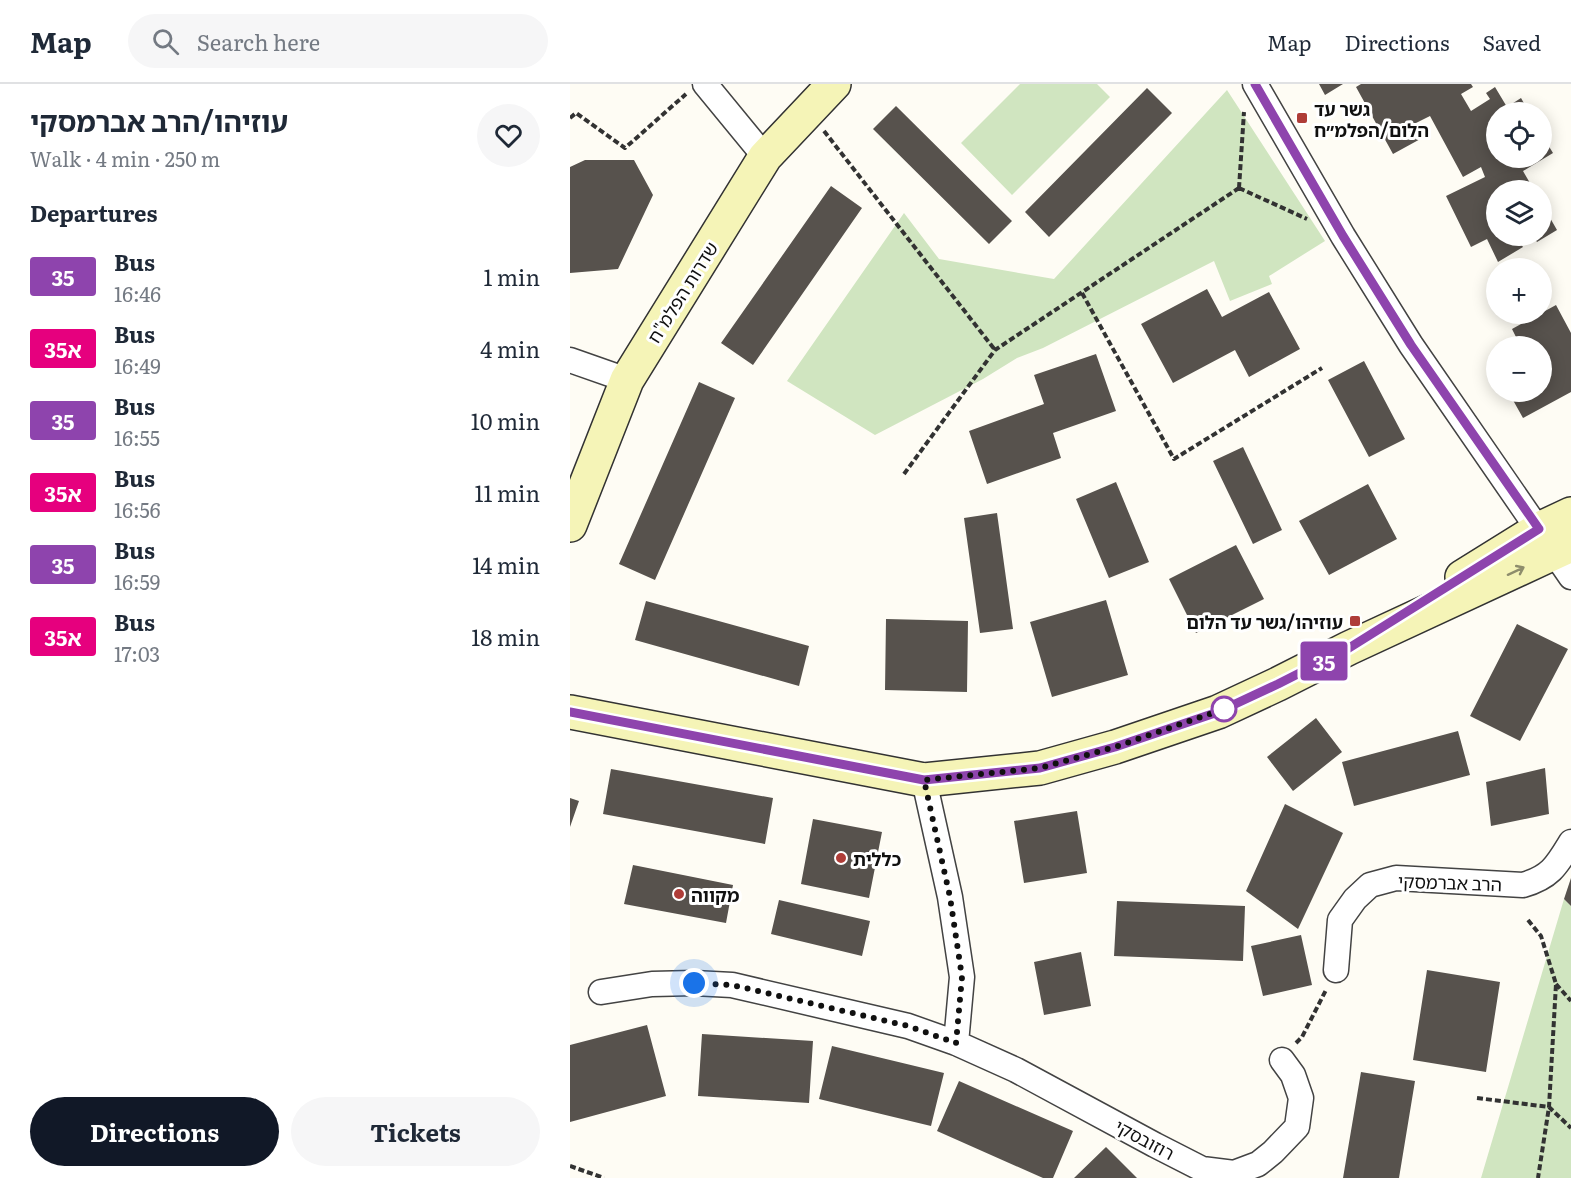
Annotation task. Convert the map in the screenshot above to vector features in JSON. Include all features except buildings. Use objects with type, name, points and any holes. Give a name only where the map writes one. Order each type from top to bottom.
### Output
[{"type":"street","name":"שדרות הפלמ\"ח","points":[[570,525],[627,380],[765,157],[834,84]]},
{"type":"street","points":[[1255,84],[1343,236],[1411,345],[1559,551]]},
{"type":"street","points":[[697,88],[765,157]]},
{"type":"street","points":[[570,360],[627,380]]},
{"type":"street","points":[[570,687],[585,715],[924,780],[1040,768],[1115,747],[1218,712],[1349,648],[1559,551],[1571,514]]},
{"type":"street","points":[[924,780],[950,897],[962,977],[956,1043]]},
{"type":"street","name":"הרב אברמסקי","points":[[1336,970],[1340,920],[1355,899],[1370,885],[1396,878],[1523,885],[1540,880],[1557,866],[1571,842]]},
{"type":"street","name":"רוזובסקי","points":[[601,992],[652,984],[732,985],[908,1026],[956,1043],[1016,1070],[1202,1168],[1234,1173],[1258,1164],[1273,1152],[1296,1127],[1302,1098],[1293,1075],[1282,1060]]},
{"type":"path","points":[[570,118],[576,113],[625,148],[697,88]]},
{"type":"path","points":[[1239,188],[1244,107]]},
{"type":"path","points":[[809,112],[995,350]]},
{"type":"path","points":[[1239,188],[1343,236]]},
{"type":"path","points":[[904,474],[995,350],[1239,188]]},
{"type":"path","points":[[1082,293],[1174,459],[1322,368]]},
{"type":"path","points":[[1528,920],[1540,936],[1556,984],[1549,1107],[1538,1178]]},
{"type":"path","points":[[1282,1060],[1302,1037],[1336,970]]},
{"type":"path","points":[[1556,984],[1571,1001]]},
{"type":"path","points":[[1477,1098],[1549,1107],[1571,1128]]},
{"type":"path","points":[[570,1166],[604,1178]]},
{"type":"green space","points":[[1020,84],[1097,84],[1110,97],[1012,195],[961,143]]},
{"type":"green space","points":[[1227,90],[1325,241],[1269,276],[1272,284],[1230,301],[1214,261],[1043,348],[1017,358],[983,379],[875,435],[787,381],[904,213],[939,259],[1054,279]]},
{"type":"green space","points":[[1564,899],[1571,906],[1571,1178],[1481,1178]]},
{"type":"bus line","name":"35","points":[[570,712],[924,780],[1040,768],[1115,747],[1218,712],[1278,684],[1349,648],[1539,529],[1411,345],[1343,236],[1255,84]]},
{"type":"place","name":"גשר עד הלום/הפלמ״ח","points":[[1302,118]]},
{"type":"place","name":"עוזיהו/גשר עד הלום","points":[[1355,621]]},
{"type":"place","name":"כללית","points":[[841,858]]},
{"type":"place","name":"מקווה","points":[[679,894]]},
{"type":"route","points":[[694,983],[732,985],[908,1026],[956,1043],[962,977],[950,897],[924,780],[1040,768],[1115,747],[1224,709]]}]
